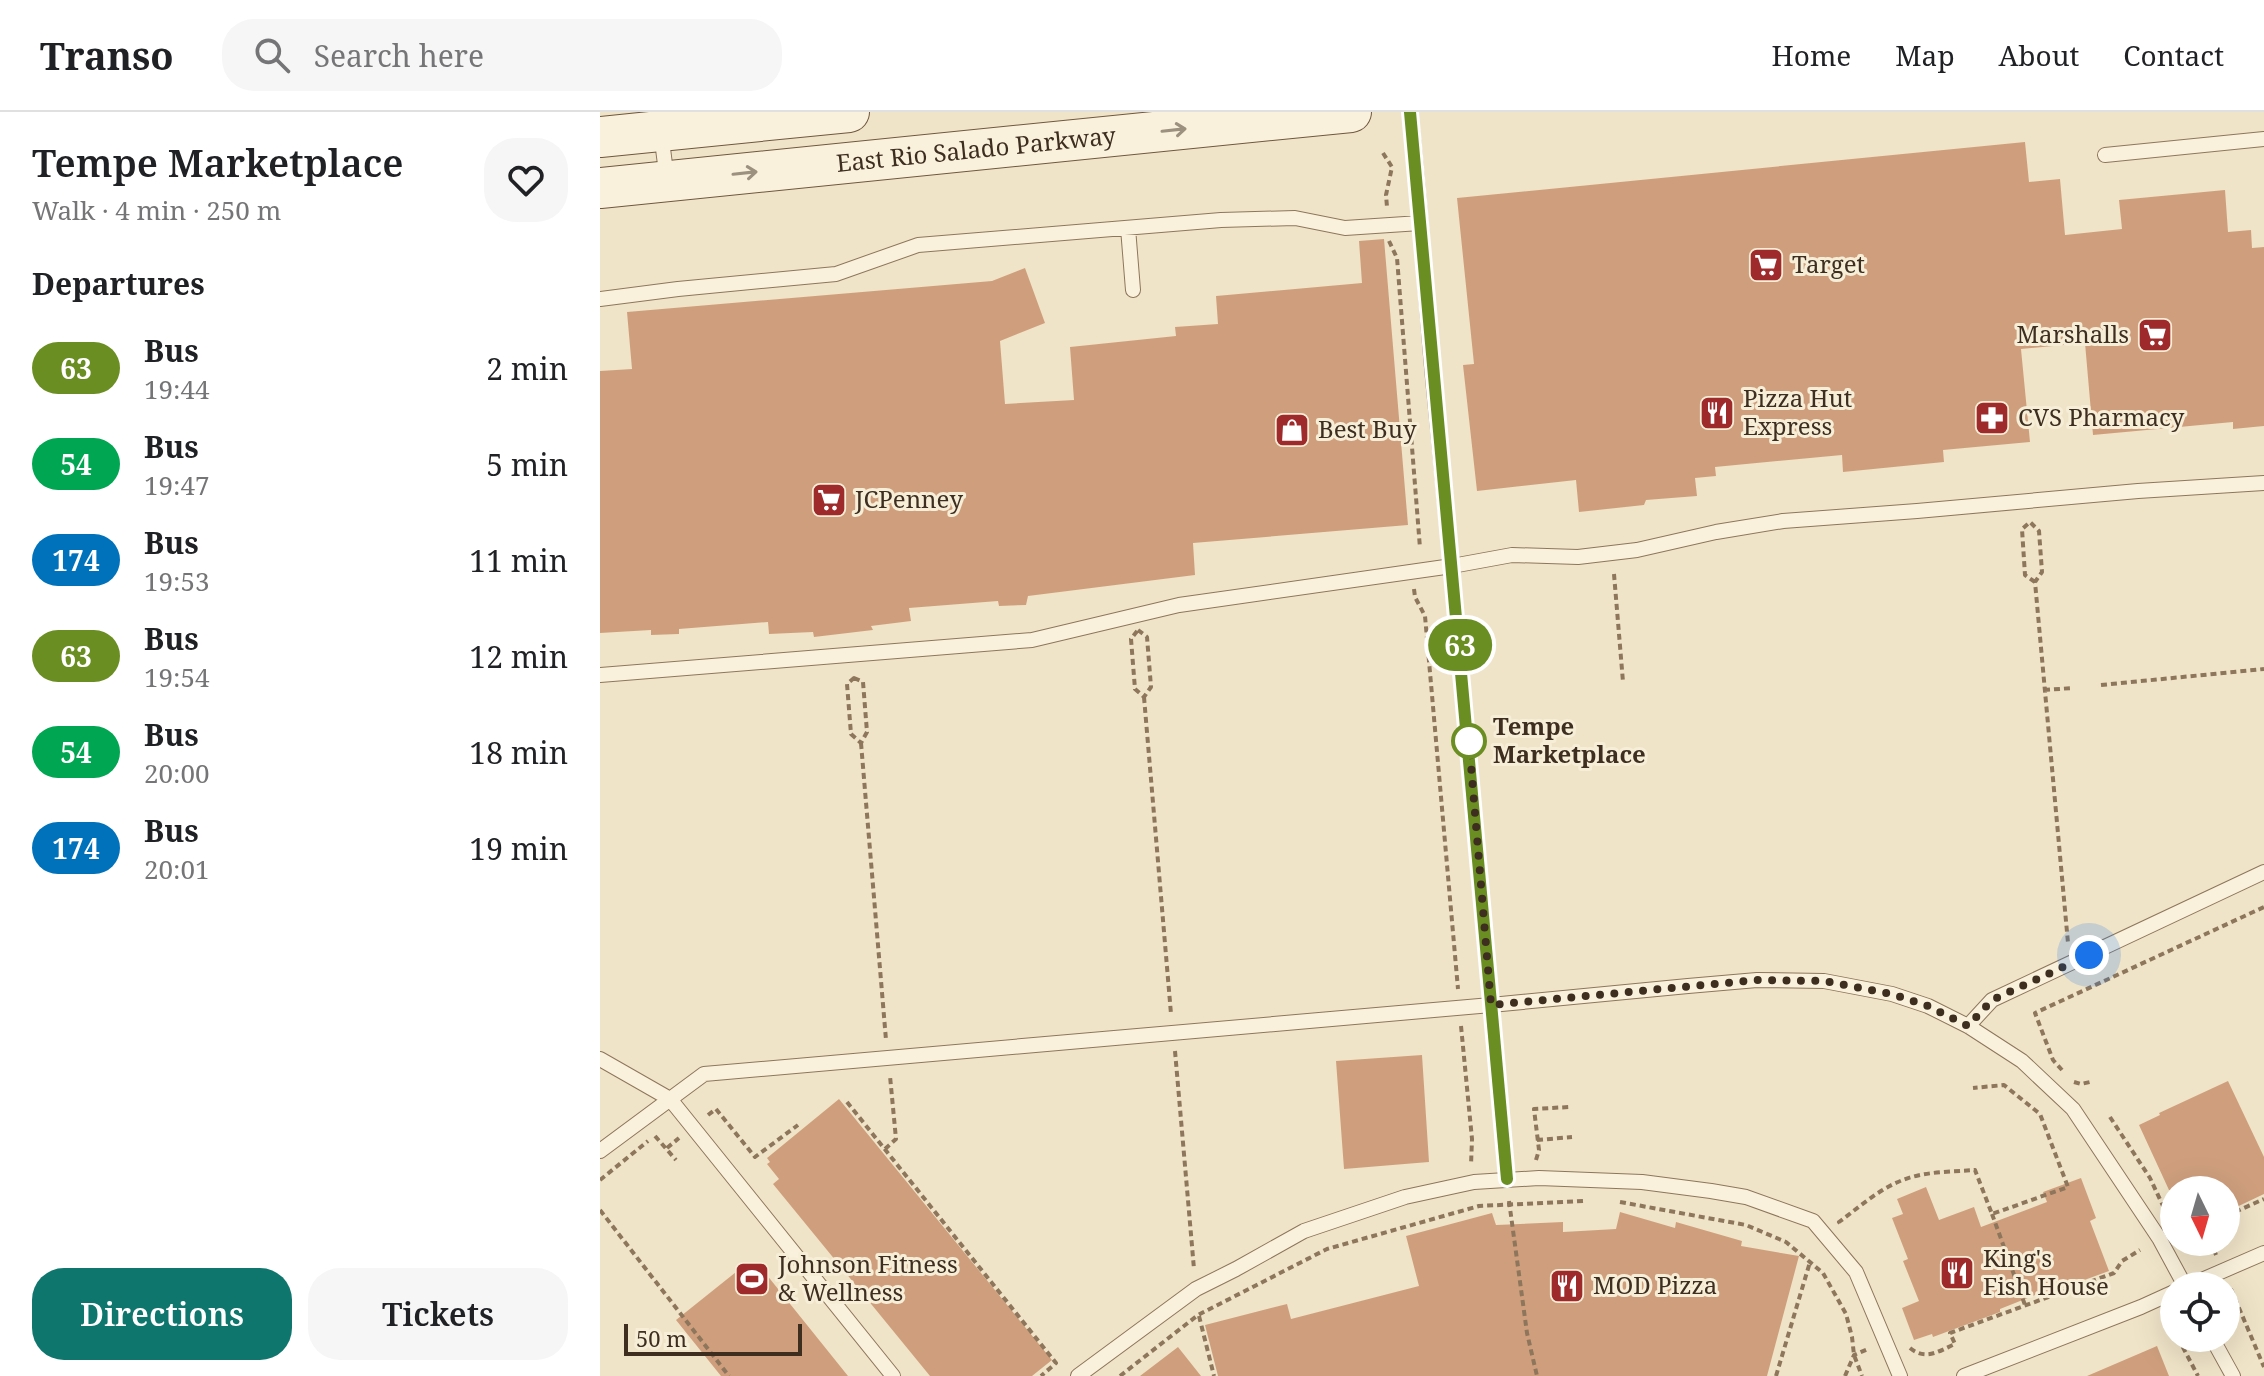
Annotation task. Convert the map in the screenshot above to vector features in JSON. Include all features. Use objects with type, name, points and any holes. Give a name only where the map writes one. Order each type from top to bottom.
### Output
[{"type":"main road","points":[[600,137],[660,122],[849,112]]},
{"type":"main road","name":"East Rio Salado Parkway","points":[[600,188],[1351,112]]},
{"type":"lane","points":[[1410,112],[1507,1179]]},
{"type":"lane","points":[[660,122],[667,181]]},
{"type":"lane","points":[[2105,155],[2264,139]]},
{"type":"lane","points":[[600,299],[836,274],[918,245],[1221,220],[1295,218],[1345,228],[1420,223]]},
{"type":"lane","points":[[1128,228],[1133,290]]},
{"type":"lane","points":[[600,675],[1032,640],[1179,605],[1512,555],[1578,557],[1649,549],[1741,527],[1783,521],[2264,483]]},
{"type":"lane","points":[[1968,1026],[1992,1000],[2264,872]]},
{"type":"lane","points":[[600,1151],[704,1074],[1757,980],[1824,981],[1892,994],[1928,1006],[1968,1026],[2022,1061],[2073,1109],[2178,1272]]},
{"type":"lane","points":[[600,1059],[670,1099],[893,1376]]},
{"type":"lane","points":[[1078,1376],[1196,1289],[1304,1231],[1405,1197],[1474,1182],[1576,1178],[1642,1182],[1746,1197],[1813,1221],[1856,1272],[1900,1376]]},
{"type":"lane","points":[[2218,1272],[2264,1253]]},
{"type":"lane","points":[[1964,1376],[2160,1298]]},
{"type":"lane","points":[[2220,1352],[2233,1376]]},
{"type":"path","points":[[1383,153],[1392,167],[1386,195],[1387,209]]},
{"type":"path","points":[[1389,235],[1397,258],[1420,548]]},
{"type":"path","points":[[2035,582],[2025,575],[2022,529],[2030,522],[2039,531],[2042,572],[2035,582],[2068,948]]},
{"type":"path","points":[[1614,574],[1623,682]]},
{"type":"path","points":[[1414,587],[1415,597],[1425,616],[1458,991]]},
{"type":"path","points":[[1144,697],[1135,689],[1131,639],[1138,630],[1147,637],[1151,687],[1144,697],[1171,1017]]},
{"type":"path","points":[[2101,685],[2264,669]]},
{"type":"path","points":[[861,743],[851,734],[847,684],[854,678],[863,682],[867,732],[861,743],[887,1041]]},
{"type":"path","points":[[2044,690],[2073,688]]},
{"type":"path","points":[[2064,1072],[2053,1060],[2035,1013],[2264,907]]},
{"type":"path","points":[[2070,983],[2075,994]]},
{"type":"path","points":[[1460,1024],[1472,1139],[1471,1167]]},
{"type":"path","points":[[1175,1048],[1194,1274]]},
{"type":"path","points":[[885,1149],[896,1139],[889,1073]]},
{"type":"path","points":[[2074,1083],[2090,1082]]},
{"type":"path","points":[[1973,1088],[2004,1085],[2040,1114],[2068,1187],[1992,1214]]},
{"type":"path","points":[[847,1102],[1056,1363],[1041,1376]]},
{"type":"path","points":[[1536,1160],[1539,1150],[1534,1109],[1569,1107]]},
{"type":"path","points":[[705,1118],[716,1109],[755,1157],[798,1125]]},
{"type":"path","points":[[2110,1117],[2150,1178],[2160,1199]]},
{"type":"path","points":[[600,1180],[656,1135],[676,1160]]},
{"type":"path","points":[[1537,1140],[1572,1137]]},
{"type":"path","points":[[667,1148],[679,1138]]},
{"type":"path","points":[[1848,1232],[1839,1222],[1898,1182],[1927,1173],[1975,1170],[2025,1305]]},
{"type":"path","points":[[1507,1179],[1527,1333],[1537,1376]]},
{"type":"path","points":[[2240,1210],[2264,1199]]},
{"type":"path","points":[[1120,1376],[1198,1315],[1327,1249],[1479,1206],[1590,1201]]},
{"type":"path","points":[[1620,1202],[1746,1225],[1786,1242],[1823,1273],[1846,1314],[1854,1355],[1862,1376]]},
{"type":"path","points":[[600,1210],[729,1376]]},
{"type":"path","points":[[1908,1346],[1915,1353],[1930,1356],[1955,1344],[1950,1333],[2114,1273],[2122,1261],[2140,1250]]},
{"type":"path","points":[[2217,1256],[2264,1367]]},
{"type":"path","points":[[1776,1376],[1810,1262]]},
{"type":"path","points":[[1198,1315],[1214,1376]]},
{"type":"path","points":[[1845,1376],[1854,1355],[1871,1349]]},
{"type":"path","points":[[2185,1352],[2198,1376]]},
{"type":"building","name":"Target","points":[[2025,142],[2029,182],[2060,179],[2065,235],[2122,229],[2119,200],[2225,190],[2228,232],[2251,230],[2252,248],[2264,247],[2264,426],[2233,429],[2233,422],[2093,435],[2085,343],[2021,349],[2030,442],[1943,450],[1944,462],[1843,472],[1842,455],[1715,467],[1716,476],[1695,478],[1697,496],[1646,500],[1644,505],[1579,512],[1576,480],[1477,491],[1463,365],[1474,364],[1457,198]]},
{"type":"building","points":[[1384,239],[1408,525],[1193,543],[1195,575],[1028,596],[1026,605],[999,606],[998,601],[909,608],[911,621],[871,626],[873,630],[814,637],[813,632],[769,634],[768,622],[679,629],[679,634],[651,635],[651,630],[600,633],[600,371],[632,369],[627,312],[992,281],[1025,268],[1045,323],[1000,341],[1005,404],[1074,400],[1070,347],[1176,336],[1175,327],[1218,324],[1216,296],[1362,283],[1359,241]]},
{"type":"building","points":[[1422,1055],[1429,1162],[1344,1169],[1336,1061]]},
{"type":"building","points":[[2228,1081],[2264,1157],[2264,1194],[2240,1205],[2240,1176],[2163,1176],[2139,1125]]},
{"type":"building","points":[[839,1099],[1052,1360],[1032,1376],[930,1376],[773,1184],[779,1179],[767,1164],[770,1162],[767,1158]]},
{"type":"building","points":[[2081,1178],[2096,1218],[2090,1221],[2109,1271],[2046,1294],[2045,1291],[1933,1337],[1932,1334],[1914,1340],[1902,1308],[1919,1301],[1903,1261],[1908,1259],[1892,1218],[1903,1214],[1897,1199],[1926,1187],[1939,1220],[1974,1207],[1981,1227],[2047,1202],[2043,1192]]},
{"type":"building","points":[[1620,1212],[1675,1228],[1676,1222],[1742,1241],[1741,1246],[1799,1256],[1767,1376],[1218,1376],[1205,1325],[1287,1304],[1291,1319],[1419,1286],[1406,1236],[1492,1213],[1496,1225],[1563,1222],[1563,1232],[1616,1229]]},
{"type":"building","points":[[758,1264],[848,1376],[721,1376],[676,1320],[736,1272],[741,1277]]},
{"type":"building","points":[[2157,1346],[2169,1376],[2087,1376]]},
{"type":"building","points":[[1178,1347],[1201,1376],[1140,1376]]},
{"type":"bus line","name":"63","points":[[1410,112],[1507,1179]]},
{"type":"place","name":"Target","points":[[1766,265]]},
{"type":"place","name":"Marshalls","points":[[2155,335]]},
{"type":"place","name":"Pizza Hut Express","points":[[1717,413]]},
{"type":"place","name":"CVS Pharmacy","points":[[1992,418]]},
{"type":"place","name":"Best Buy","points":[[1292,430]]},
{"type":"place","name":"JCPenney","points":[[829,500]]},
{"type":"place","name":"Tempe Marketplace","points":[[1469,741]]},
{"type":"place","name":"King's Fish House","points":[[1957,1273]]},
{"type":"place","name":"Johnson Fitness & Wellness","points":[[752,1279]]},
{"type":"place","name":"MOD Pizza","points":[[1567,1286]]},
{"type":"route","points":[[1469,741],[1491,1005],[1757,980],[1824,981],[1892,994],[1928,1006],[1968,1026],[1992,1000],[2089,955]]}]
